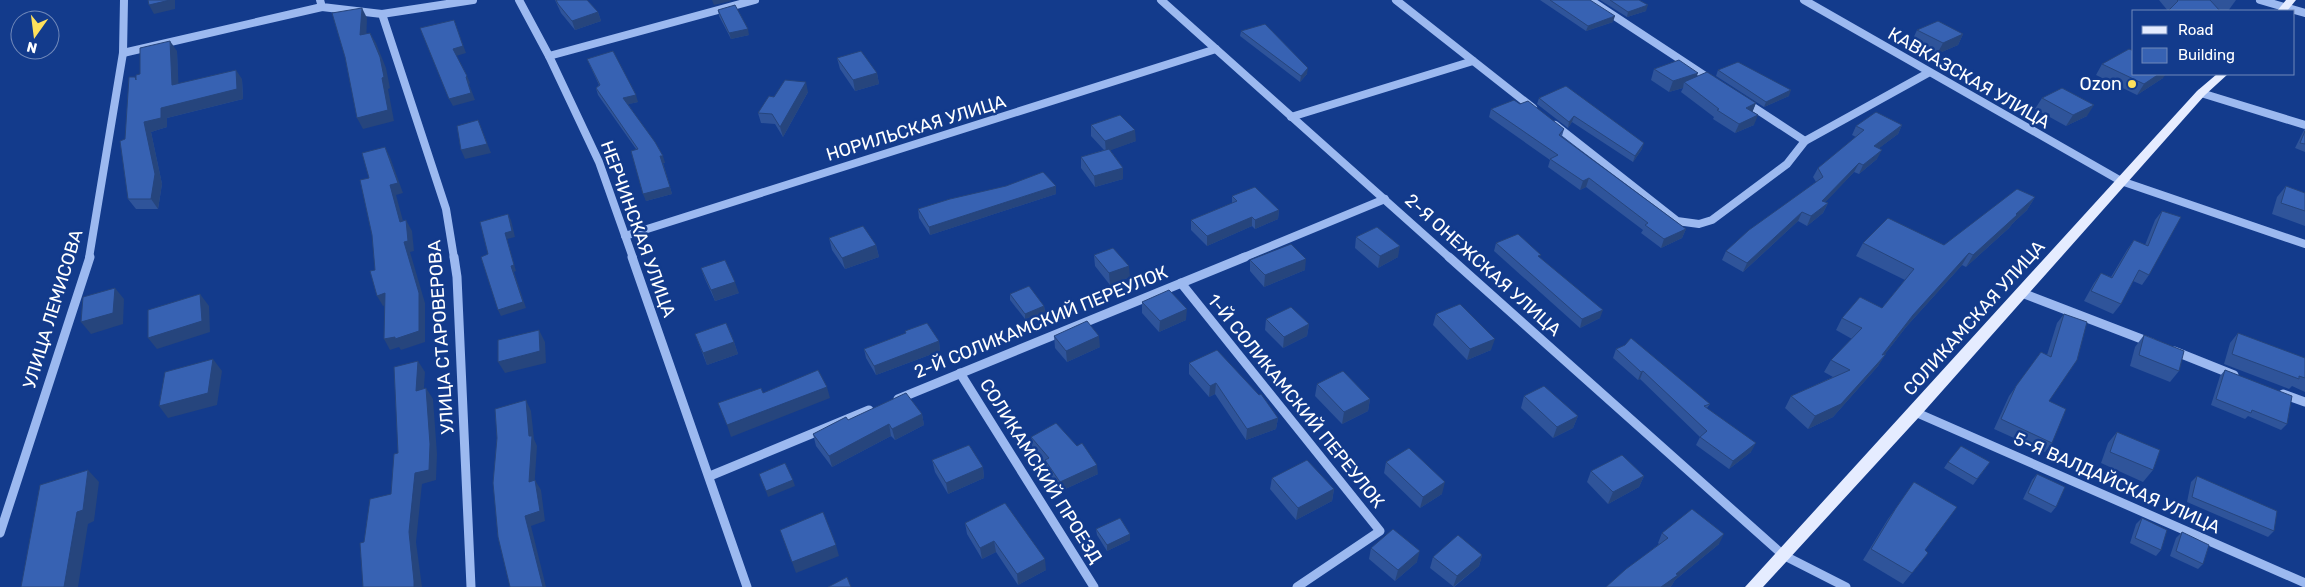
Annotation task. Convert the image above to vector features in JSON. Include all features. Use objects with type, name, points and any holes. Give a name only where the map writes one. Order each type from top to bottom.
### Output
[{"type":"main road","name":"СОЛИКАМСКАЯ УЛИЦА","points":[[1753,587],[1915,412],[2201,93],[2222,75]]},
{"type":"street","name":"УЛИЦА ЛЕМИСОВА","points":[[0,532],[90,256],[123,53],[124,0]]},
{"type":"street","points":[[123,53],[321,4],[382,14],[473,0]]},
{"type":"street","name":"НЕРЧИНСКАЯ УЛИЦА","points":[[519,0],[549,56],[599,162],[710,476],[747,587]]},
{"type":"street","points":[[549,56],[755,0]]},
{"type":"street","name":"2-Я ОНЕЖСКАЯ УЛИЦА","points":[[1161,0],[1783,555],[1846,587]]},
{"type":"street","points":[[1396,0],[1544,116]]},
{"type":"street","points":[[1590,0],[1722,87]]},
{"type":"street","name":"КАВКАЗСКАЯ УЛИЦА","points":[[1804,0],[1928,73],[2121,182],[2305,244]]},
{"type":"street","points":[[2260,0],[2305,13]]},
{"type":"street","name":"УЛИЦА СТАРОВЕРОВА","points":[[382,14],[446,209],[457,277],[471,587]]},
{"type":"street","name":"НОРИЛЬСКАЯ УЛИЦА","points":[[625,236],[1216,49]]},
{"type":"street","points":[[1291,117],[1474,61]]},
{"type":"street","points":[[1552,122],[1677,221],[1699,224],[1712,220],[1787,164],[1805,141],[1928,73]]},
{"type":"street","points":[[2201,93],[2305,125]]},
{"type":"street","points":[[1739,98],[1805,141]]},
{"type":"street","name":"2-Й СОЛИКАМСКИЙ ПЕРЕУЛОК","points":[[710,476],[1385,200]]},
{"type":"street","name":"1-Й СОЛИКАМСКИЙ ПЕРЕУЛОК","points":[[1181,283],[1380,531],[1297,587]]},
{"type":"street","points":[[2022,292],[2241,378]]},
{"type":"street","name":"СОЛИКАМСКИЙ ПРОЕЗД","points":[[960,373],[1094,587]]},
{"type":"street","points":[[2278,392],[2305,402]]},
{"type":"street","name":"5-Я ВАЛДАЙСКАЯ УЛИЦА","points":[[1915,412],[2305,583]]},
{"type":"building","points":[[148,0],[170,0],[149,5]]},
{"type":"building","points":[[556,0],[587,0],[598,12],[572,21]]},
{"type":"building","points":[[1550,0],[1590,0],[1615,16],[1588,26]]},
{"type":"building","points":[[1610,0],[1639,0],[1648,5],[1628,12]]},
{"type":"building","points":[[2210,0],[2219,10],[2169,10],[2178,1]]},
{"type":"building","points":[[735,5],[748,29],[729,33],[718,10]]},
{"type":"building","points":[[362,8],[360,35],[370,33],[380,57],[388,110],[357,118],[345,57],[332,13]]},
{"type":"building","points":[[454,20],[463,46],[453,49],[467,76],[471,93],[449,99],[420,28]]},
{"type":"building","points":[[1938,21],[1963,34],[1943,43],[1917,30]]},
{"type":"building","points":[[1265,24],[1308,68],[1301,76],[1241,31]]},
{"type":"building","points":[[170,41],[172,85],[236,70],[237,89],[161,108],[161,118],[144,122],[155,174],[151,199],[128,199],[120,141],[125,139],[129,77],[135,77],[136,80],[136,75],[140,74],[140,48]]},
{"type":"building","points":[[2129,49],[2132,50],[2132,75],[2158,75],[2144,84],[2102,64]]},
{"type":"building","points":[[613,51],[636,95],[623,98],[663,156],[660,156],[670,187],[643,194],[631,151],[638,149],[596,88],[600,85],[587,59]]},
{"type":"building","points":[[861,51],[877,73],[853,80],[837,58]]},
{"type":"building","points":[[1679,60],[1698,73],[1673,81],[1654,69]]},
{"type":"building","points":[[1738,62],[1791,90],[1766,102],[1718,70]]},
{"type":"building","points":[[1707,72],[1756,103],[1746,108],[1758,115],[1739,124],[1717,110],[1719,109],[1684,82]]},
{"type":"building","points":[[785,80],[806,82],[780,127],[772,114],[758,113],[769,96],[774,97]]},
{"type":"building","points":[[1566,86],[1644,143],[1635,156],[1574,116],[1569,122],[1539,98]]},
{"type":"building","points":[[2062,88],[2094,105],[2073,115],[2042,98]]},
{"type":"building","points":[[1514,100],[1520,104],[1528,101],[1564,129],[1559,135],[1686,229],[1664,239],[1645,225],[1648,223],[1589,178],[1583,181],[1550,159],[1558,155],[1491,109]]},
{"type":"building","points":[[1876,112],[1902,125],[1874,146],[1882,150],[1863,165],[1859,163],[1822,201],[1828,203],[1811,216],[1802,212],[1747,263],[1726,251],[1749,230],[1823,177],[1818,168],[1864,130],[1856,126]]},
{"type":"building","points":[[1120,115],[1135,130],[1105,141],[1091,125]]},
{"type":"building","points":[[478,120],[487,144],[461,150],[457,126]]},
{"type":"building","points":[[2305,131],[2305,144],[2300,143]]},
{"type":"building","points":[[385,147],[398,183],[390,185],[400,222],[406,220],[408,241],[404,242],[419,293],[419,331],[395,339],[395,337],[384,339],[385,293],[377,296],[370,271],[375,270],[372,235],[360,180],[369,178],[362,153]]},
{"type":"building","points":[[1109,149],[1123,168],[1094,176],[1081,157]]},
{"type":"building","points":[[1043,172],[1056,186],[929,227],[918,209],[950,199],[1006,186]]},
{"type":"building","points":[[2286,186],[2305,193],[2305,211],[2281,203]]},
{"type":"building","points":[[1255,187],[1279,210],[1255,220],[1252,217],[1207,236],[1191,220],[1237,201],[1232,196]]},
{"type":"building","points":[[2017,189],[2035,197],[1973,255],[1969,253],[1913,315],[1882,355],[1886,354],[1841,404],[1815,416],[1791,396],[1850,370],[1831,360],[1862,328],[1842,318],[1860,297],[1882,308],[1914,269],[1863,243],[1888,218],[1944,245]]},
{"type":"building","points":[[2162,211],[2181,217],[2149,275],[2139,270],[2121,304],[2091,291],[2101,273],[2112,278],[2134,240],[2148,246]]},
{"type":"building","points":[[508,214],[512,231],[505,233],[514,265],[511,266],[523,302],[498,310],[481,257],[488,254],[480,222]]},
{"type":"building","points":[[863,226],[876,245],[842,258],[829,238]]},
{"type":"building","points":[[1377,227],[1400,246],[1380,256],[1356,237]]},
{"type":"building","points":[[1518,234],[1541,255],[1538,256],[1603,310],[1582,319],[1496,243]]},
{"type":"building","points":[[1291,244],[1306,259],[1265,275],[1250,260]]},
{"type":"building","points":[[1113,248],[1129,266],[1109,273],[1094,255]]},
{"type":"building","points":[[725,260],[735,282],[711,290],[701,268]]},
{"type":"building","points":[[1029,286],[1044,306],[1025,314],[1010,294]]},
{"type":"building","points":[[115,288],[113,313],[81,322],[83,297]]},
{"type":"building","points":[[1169,290],[1187,309],[1160,321],[1142,302]]},
{"type":"building","points":[[200,294],[202,321],[148,338],[148,310]]},
{"type":"building","points":[[1460,304],[1495,339],[1470,349],[1436,314]]},
{"type":"building","points":[[1291,307],[1309,324],[1284,337],[1266,319]]},
{"type":"building","points":[[2064,314],[2087,322],[2077,360],[2049,401],[2066,409],[2052,443],[2001,419],[2016,386],[2041,352],[2051,357]]},
{"type":"building","points":[[1087,321],[1099,336],[1066,351],[1054,336]]},
{"type":"building","points":[[726,323],[734,342],[703,353],[695,334]]},
{"type":"building","points":[[927,323],[939,341],[874,366],[864,349]]},
{"type":"building","points":[[539,330],[540,351],[498,362],[498,340]]},
{"type":"building","points":[[2238,333],[2305,358],[2305,378],[2299,376],[2299,379],[2232,354]]},
{"type":"building","points":[[2144,335],[2184,351],[2179,371],[2139,355]]},
{"type":"building","points":[[1631,338],[1710,404],[1704,406],[1756,443],[1733,461],[1700,437],[1707,431],[1643,371],[1641,372],[1616,349],[1625,345]]},
{"type":"building","points":[[1217,350],[1259,395],[1261,394],[1278,418],[1247,429],[1216,383],[1210,386],[1189,363]]},
{"type":"building","points":[[213,359],[208,393],[159,406],[165,372]]},
{"type":"building","points":[[418,361],[416,391],[426,388],[430,444],[429,470],[415,473],[409,532],[414,587],[363,587],[360,543],[364,542],[370,499],[391,494],[394,454],[398,453],[394,367]]},
{"type":"building","points":[[818,370],[827,387],[727,425],[718,403],[761,388],[763,393]]},
{"type":"building","points":[[2225,370],[2292,396],[2287,424],[2252,410],[2251,413],[2216,399]]},
{"type":"building","points":[[1343,371],[1370,399],[1344,412],[1317,384]]},
{"type":"building","points":[[1544,386],[1578,416],[1557,427],[1524,396]]},
{"type":"building","points":[[906,393],[922,414],[892,429],[889,424],[829,456],[813,434],[846,417],[848,420]]},
{"type":"building","points":[[526,400],[529,436],[532,436],[529,482],[535,480],[540,511],[525,516],[543,587],[510,587],[498,537],[493,483],[497,438],[495,409]]},
{"type":"building","points":[[1056,423],[1077,446],[1082,443],[1097,465],[1060,482],[1045,460],[1049,458],[1031,437]]},
{"type":"building","points":[[2117,432],[2160,450],[2153,470],[2110,452]]},
{"type":"building","points":[[969,445],[983,467],[946,483],[932,460]]},
{"type":"building","points":[[1961,446],[1990,462],[1977,479],[1948,462]]},
{"type":"building","points":[[1409,448],[1445,482],[1423,497],[1386,462]]},
{"type":"building","points":[[1622,455],[1644,476],[1613,492],[1591,471]]},
{"type":"building","points":[[1307,460],[1334,489],[1298,508],[1272,478]]},
{"type":"building","points":[[785,463],[793,480],[766,491],[759,474]]},
{"type":"building","points":[[88,470],[83,510],[77,512],[64,587],[21,587],[40,485]]},
{"type":"building","points":[[2037,474],[2065,487],[2056,507],[2028,493]]},
{"type":"building","points":[[2197,476],[2277,511],[2274,531],[2192,497]]},
{"type":"building","points":[[1914,482],[1957,507],[1925,550],[1928,553],[1912,573],[1871,549]]},
{"type":"building","points":[[1005,503],[1045,559],[1017,574],[994,541],[980,548],[965,523]]},
{"type":"building","points":[[1692,509],[1724,534],[1676,574],[1678,575],[1661,587],[1606,587],[1626,569],[1668,538],[1662,533]]},
{"type":"building","points":[[823,512],[836,545],[792,562],[780,530]]},
{"type":"building","points":[[1120,518],[1130,534],[1107,545],[1096,529]]},
{"type":"building","points":[[2142,518],[2167,530],[2161,550],[2135,538]]},
{"type":"building","points":[[1393,529],[1420,551],[1398,570],[1371,548]]},
{"type":"building","points":[[2182,532],[2209,545],[2203,564],[2176,551]]},
{"type":"building","points":[[1458,535],[1482,555],[1457,576],[1433,557]]},
{"type":"building","points":[[847,577],[851,587],[828,587]]},
{"type":"place","name":"Ozon","points":[[2132,84]]}]
